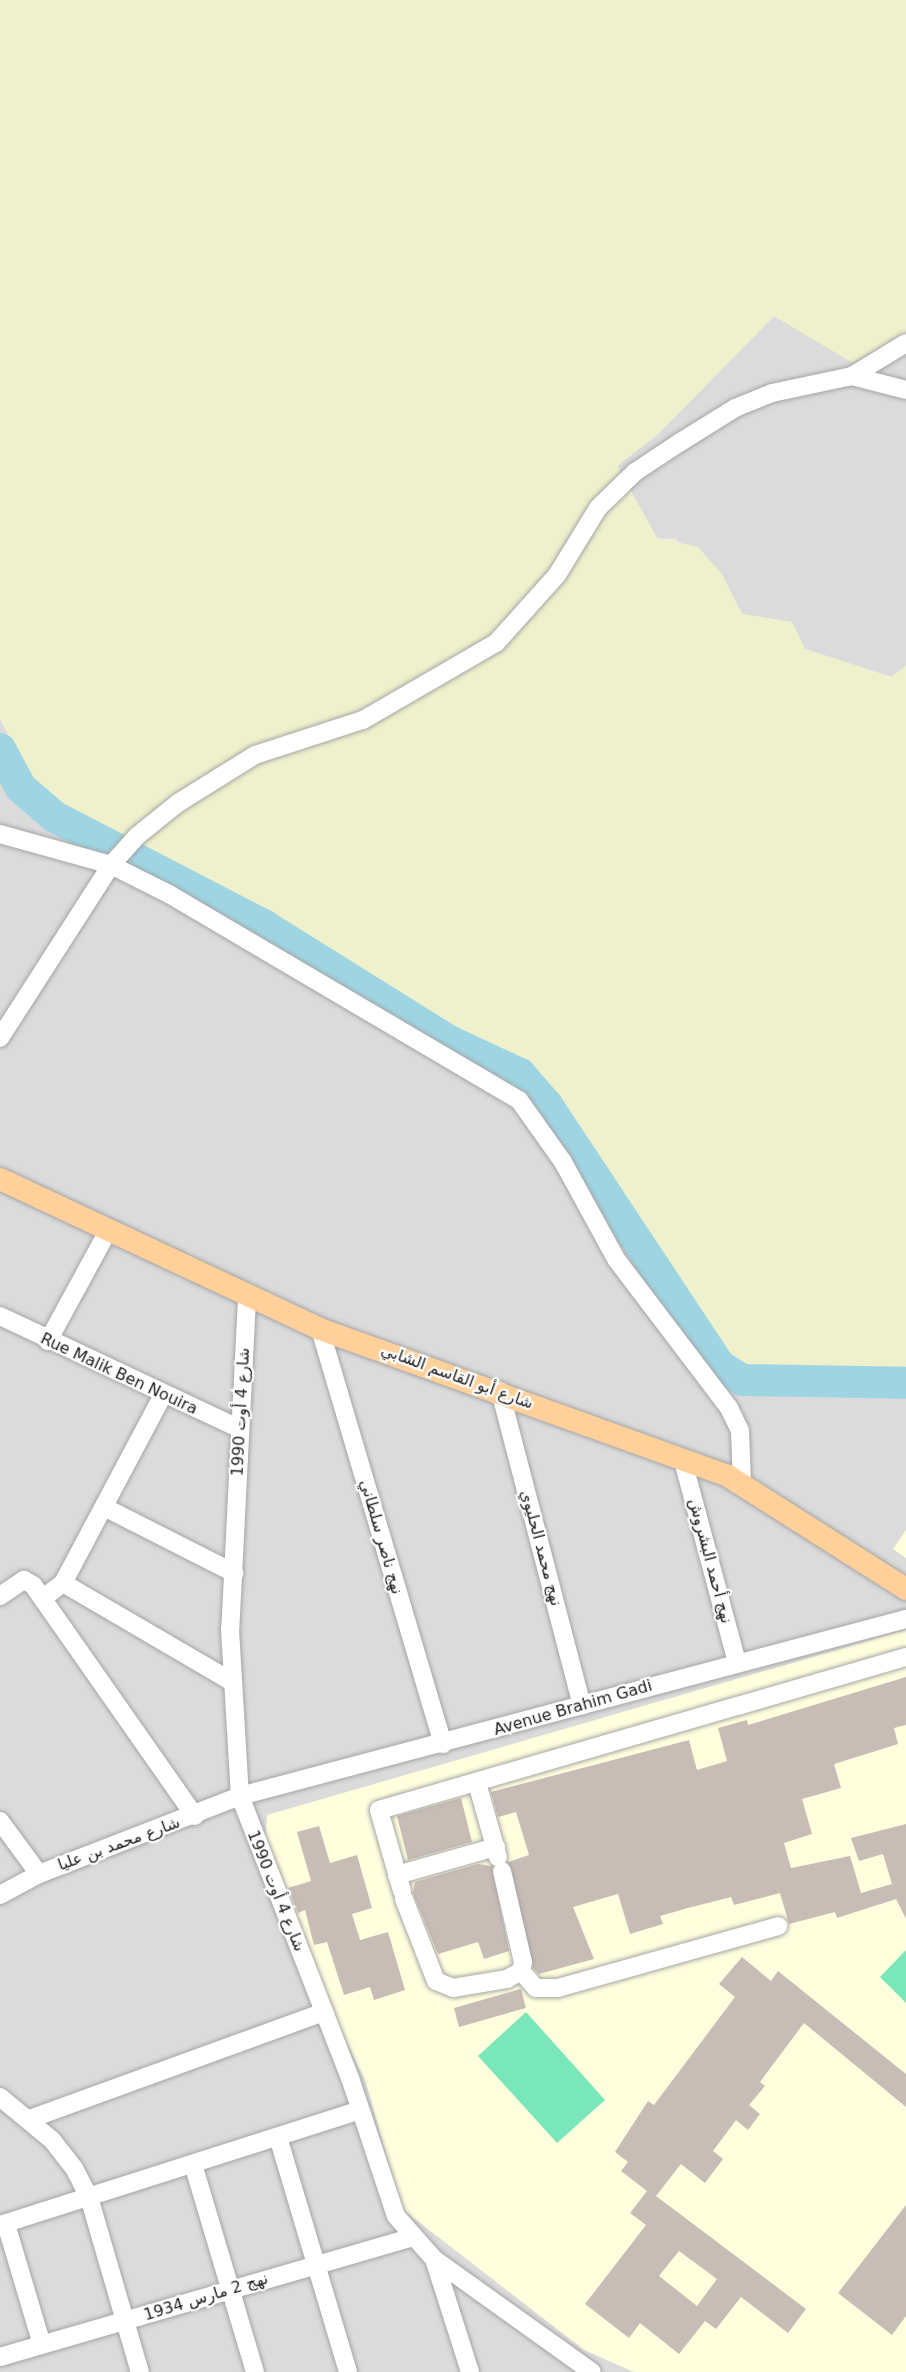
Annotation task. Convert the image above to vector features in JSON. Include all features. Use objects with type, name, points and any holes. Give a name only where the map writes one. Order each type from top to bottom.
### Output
[{"type":"main road","name":"شارع أبو القاسم الشابي","points":[[0,1179],[107,1233],[247,1299],[320,1329],[500,1391],[742,1483],[906,1589]]},
{"type":"street","points":[[0,1038],[115,861],[137,836],[208,782],[255,755],[363,720],[496,643],[557,574],[598,508],[635,472],[679,443],[735,408],[772,393],[852,376],[906,344]]},
{"type":"street","points":[[852,376],[906,390]]},
{"type":"street","points":[[0,834],[115,861],[315,975],[413,1041],[519,1100],[563,1162],[616,1259],[729,1408],[740,1431],[742,1483]]},
{"type":"street","points":[[48,1341],[107,1233]]},
{"type":"street","name":"شارع 4 أوت 1990","points":[[247,1299],[231,1681],[240,1796],[360,2110],[386,2195],[413,2237],[434,2259],[564,2365],[592,2372]]},
{"type":"street","name":"Rue Malik Ben Nouira","points":[[0,1316],[48,1341],[240,1429]]},
{"type":"street","name":"نهج ناصر سلطاني","points":[[320,1329],[442,1744]]},
{"type":"street","name":"نهج محمد الحليوي","points":[[500,1391],[582,1705]]},
{"type":"street","points":[[43,1598],[63,1583],[106,1508],[163,1395]]},
{"type":"street","name":"نهج أحمد البشروش","points":[[683,1461],[736,1662]]},
{"type":"street","points":[[106,1508],[234,1573]]},
{"type":"street","points":[[0,1596],[24,1581],[43,1598],[195,1816]]},
{"type":"street","points":[[63,1583],[231,1681]]},
{"type":"street","name":"Avenue Brahim Gadi","points":[[240,1796],[442,1744],[736,1662],[906,1619]]},
{"type":"street","points":[[521,1971],[453,1988],[436,1981],[401,1888],[379,1810],[906,1657]]},
{"type":"street","points":[[477,1783],[499,1860],[521,1971],[536,1988],[558,1988],[778,1926]]},
{"type":"street","name":"شارع محمد بن عليا","points":[[0,1895],[39,1874],[195,1816],[240,1796]]},
{"type":"street","points":[[0,1821],[39,1874]]},
{"type":"street","points":[[401,1888],[499,1860]]},
{"type":"street","points":[[30,2119],[324,2012]]},
{"type":"street","points":[[0,2098],[30,2119],[74,2168],[89,2197],[141,2372]]},
{"type":"street","points":[[42,2345],[3,2224],[360,2110]]},
{"type":"street","points":[[278,2137],[348,2372]]},
{"type":"street","points":[[193,2164],[255,2372]]},
{"type":"street","name":"نهج 2 مارس 1934","points":[[0,2357],[413,2237]]},
{"type":"street","points":[[434,2259],[470,2372]]},
{"type":"shaded area","points":[[0,0],[906,0],[906,333],[853,363],[774,316],[658,434],[617,466],[657,538],[698,547],[721,573],[742,614],[792,622],[805,649],[891,677],[906,666],[906,1373],[729,1374],[600,1209],[554,1128],[527,1093],[282,937],[217,912],[137,868],[33,783],[0,719]]},
{"type":"shaded area","points":[[774,316],[853,362],[906,333],[906,666],[892,677],[805,649],[792,622],[742,614],[721,573],[675,539],[657,538],[617,466],[658,434]]},
{"type":"shaded area","points":[[0,719],[33,783],[137,868],[217,912],[282,937],[527,1093],[554,1128],[600,1209],[729,1374],[906,1373],[906,2372],[0,2372]]},
{"type":"shaded area","points":[[906,1530],[906,1558],[893,1549]]},
{"type":"shaded area","points":[[906,1630],[906,2372],[634,2372],[584,2350],[402,2209],[365,2080],[286,1917],[264,1855],[267,1815]]},
{"type":"green space","points":[[906,1950],[906,2003],[880,1977]]},
{"type":"green space","points":[[526,2012],[605,2100],[557,2143],[478,2056]]},
{"type":"building","points":[[906,1677],[906,1725],[894,1728],[898,1744],[834,1764],[841,1788],[802,1799],[812,1834],[784,1843],[791,1868],[850,1856],[861,1893],[892,1884],[883,1854],[859,1861],[851,1838],[906,1824],[906,1919],[896,1899],[837,1918],[835,1912],[789,1924],[780,1893],[734,1905],[731,1897],[688,1908],[660,1916],[663,1924],[630,1934],[618,1894],[573,1907],[594,1959],[539,1974],[533,1968],[508,1862],[529,1855],[516,1812],[498,1817],[491,1792],[689,1740],[697,1770],[727,1761],[718,1728],[747,1720],[748,1725]]},
{"type":"building","points":[[461,1798],[472,1842],[408,1860],[397,1816]]},
{"type":"building","points":[[319,1826],[330,1863],[357,1855],[372,1908],[352,1914],[360,1940],[388,1932],[405,1990],[374,2000],[370,1987],[344,1995],[327,1942],[314,1945],[305,1910],[298,1913],[288,1888],[311,1881],[297,1832]]},
{"type":"building","points":[[478,1864],[492,1866],[509,1951],[484,1959],[478,1942],[438,1954],[413,1893],[415,1882]]},
{"type":"building","points":[[742,1957],[771,1981],[778,1971],[906,2074],[906,2107],[804,2023],[760,2082],[765,2086],[749,2105],[760,2114],[748,2130],[736,2120],[713,2151],[723,2159],[705,2183],[681,2164],[656,2196],[806,2309],[788,2333],[741,2297],[716,2329],[705,2321],[679,2354],[640,2323],[629,2338],[585,2304],[646,2225],[630,2213],[647,2191],[621,2171],[628,2162],[615,2152],[648,2101],[654,2105],[735,1997],[719,1984]],"holes":[[[679,2251],[717,2279],[697,2306],[659,2276]]]},
{"type":"building","points":[[521,1989],[526,2008],[459,2027],[454,2008]]},
{"type":"building","points":[[906,2205],[906,2316],[892,2335],[838,2293]]},
{"type":"waterway","points":[[0,749],[21,788],[55,817],[265,926],[449,1041],[520,1074],[547,1105],[720,1366],[742,1380],[906,1383]]}]
